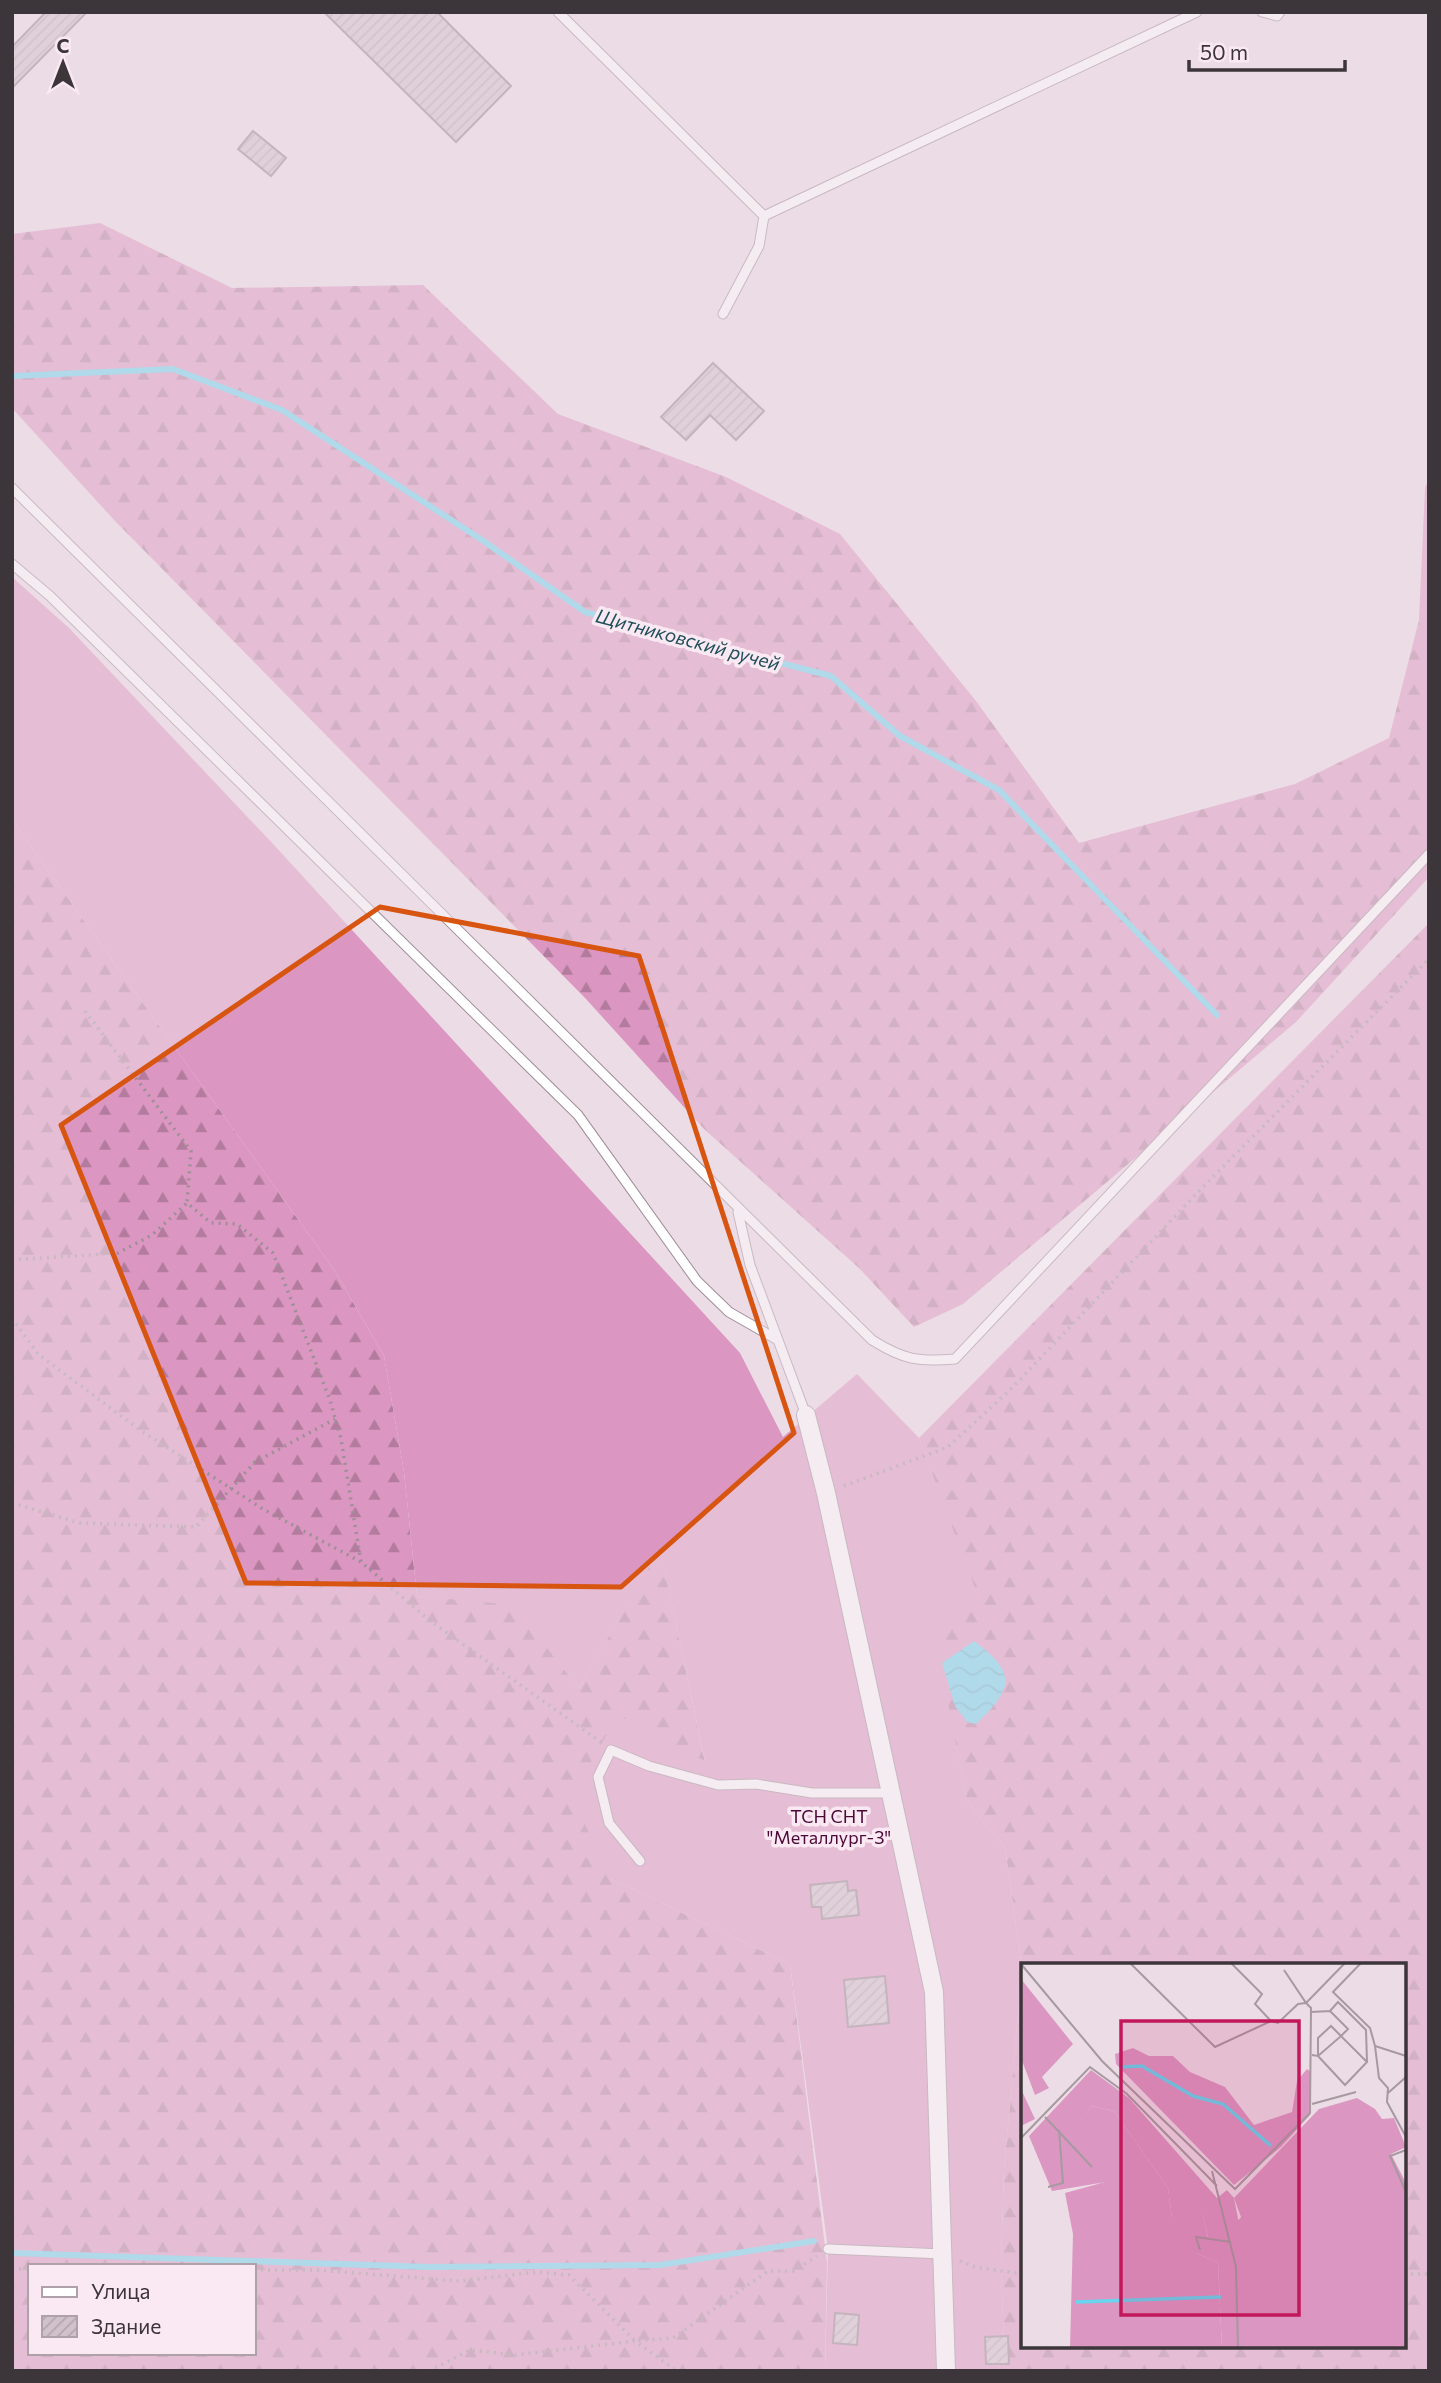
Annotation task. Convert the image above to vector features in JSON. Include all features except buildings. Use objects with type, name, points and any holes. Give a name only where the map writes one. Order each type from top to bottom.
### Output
[{"type":"street","points":[[806,1415],[826,1493],[934,1992],[945,2255],[946,2371]]},
{"type":"lane","points":[[558,12],[764,216]]},
{"type":"lane","points":[[764,216],[1197,12]]},
{"type":"lane","points":[[1262,12],[1276,16],[1280,12]]},
{"type":"lane","points":[[723,314],[759,246],[764,216]]},
{"type":"lane","points":[[12,488],[737,1210],[872,1340],[898,1356],[922,1362],[955,1359],[1429,855]]},
{"type":"lane","points":[[12,564],[50,596],[578,1115],[697,1281],[729,1312],[778,1340]]},
{"type":"lane","points":[[737,1210],[750,1265],[806,1415]]},
{"type":"lane","points":[[640,1861],[609,1824],[598,1777],[611,1750],[649,1766],[718,1785],[756,1784],[812,1793],[890,1793]]},
{"type":"lane","points":[[828,2249],[945,2255]]},
{"type":"path","points":[[826,1493],[948,1447],[1010,1390],[1201,1189],[1429,959]]},
{"type":"path","points":[[12,1260],[118,1253],[152,1235],[187,1203],[191,1151],[85,1011]]},
{"type":"path","points":[[187,1203],[211,1223],[237,1224],[273,1253],[335,1419],[361,1563]]},
{"type":"path","points":[[12,1318],[38,1354],[141,1430],[231,1488],[361,1563],[429,1620],[611,1750]]},
{"type":"path","points":[[12,1503],[79,1523],[196,1527],[255,1462],[335,1419]]},
{"type":"path","points":[[429,2371],[470,2350],[515,2355],[673,2337],[768,2271],[793,2271],[828,2249]]},
{"type":"path","points":[[945,2255],[975,2267],[1021,2274]]},
{"type":"path","points":[[256,2270],[316,2270],[460,2281],[537,2272],[569,2275],[635,2341],[677,2371]]},
{"type":"path","points":[[1406,2274],[1429,2274]]},
{"type":"highlighted area","points":[[380,907],[639,956],[794,1433],[621,1587],[246,1583],[61,1125]]},
{"type":"green space","points":[[100,223],[232,288],[423,285],[558,414],[726,477],[840,534],[976,701],[1079,843],[1295,784],[1389,738],[1419,620],[1425,488],[1429,478],[1429,877],[1296,1022],[963,1304],[914,1327],[859,1268],[704,1129],[586,999],[115,521],[12,408],[12,234]]},
{"type":"green space","name":"ТСН СНТ \"Металлург-3\"","points":[[12,577],[69,628],[274,845],[740,1353],[783,1437],[857,1374],[919,1438],[975,1588],[935,1636],[967,1801],[1005,1848],[1021,1963],[1004,2169],[1001,2264],[1005,2371],[825,2371],[828,2249],[790,1964],[609,1878],[572,1795],[618,1715],[705,1761],[660,1548],[579,1688],[513,1605],[417,1596],[404,1472],[384,1356],[335,1271],[12,820]]},
{"type":"green space","points":[[12,820],[335,1271],[384,1356],[404,1472],[417,1596],[513,1604],[579,1688],[660,1547],[705,1762],[609,1878],[790,1964],[827,2263],[825,2371],[12,2371]]},
{"type":"green space","points":[[1429,923],[1429,2371],[1005,2371],[1001,2264],[1004,2169],[1021,1980],[1021,2348],[1406,2348],[1406,1963],[1021,1963],[1005,1848],[967,1801],[934,1636],[974,1588],[919,1438]]},
{"type":"water","points":[[974,1641],[998,1662],[1004,1672],[1005,1681],[998,1700],[976,1724],[967,1722],[955,1706],[942,1663]]},
{"type":"waterway","name":"Щитниковский ручей","points":[[12,376],[173,369],[282,410],[482,540],[585,612],[831,676],[900,736],[999,790],[1217,1015]]},
{"type":"waterway","points":[[12,2253],[429,2267],[660,2265],[814,2241]]}]
